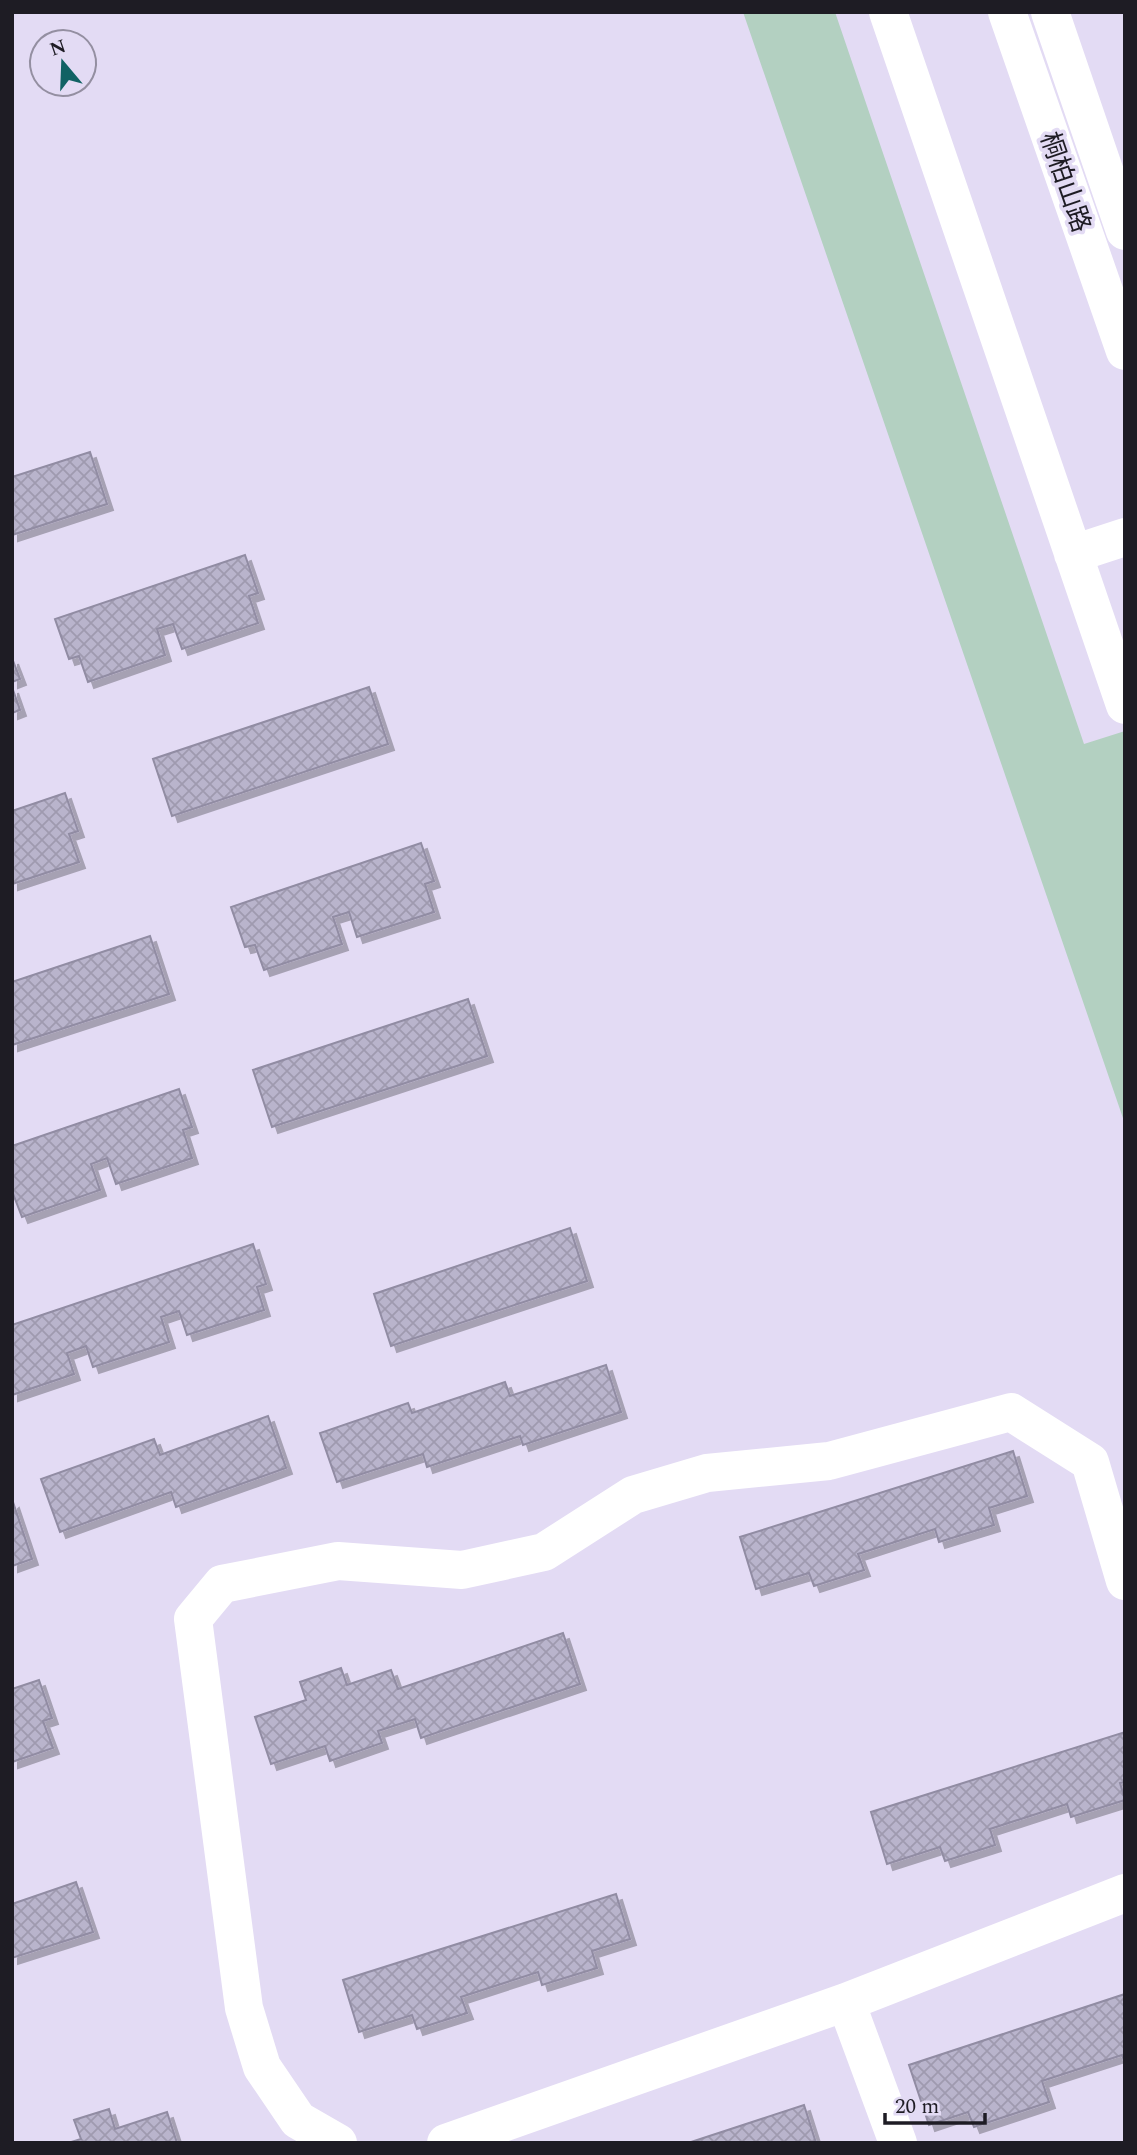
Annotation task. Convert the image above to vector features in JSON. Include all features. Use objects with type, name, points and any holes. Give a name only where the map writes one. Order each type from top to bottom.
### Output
[{"type":"street","points":[[888,12],[1125,705]]},
{"type":"street","name":"桐柏山路","points":[[1007,12],[1125,351]]},
{"type":"street","name":"桐柏山路","points":[[1050,12],[1125,231]]},
{"type":"street","points":[[1073,554],[1125,537]]},
{"type":"street","points":[[338,2143],[298,2120],[261,2067],[244,2008],[193,1619],[222,1584],[338,1561],[461,1570],[544,1552],[633,1495],[707,1474],[829,1461],[1011,1412],[1090,1462],[1125,1581]]},
{"type":"street","points":[[446,2143],[846,2002],[1125,1893]]},
{"type":"street","points":[[846,2002],[898,2143]]},
{"type":"green space","points":[[743,12],[835,12],[1084,744],[1125,731],[1125,1124]]},
{"type":"building","points":[[90,452],[107,504],[12,535],[12,477]]},
{"type":"building","points":[[245,555],[258,593],[249,596],[258,623],[182,649],[173,624],[157,629],[165,655],[88,682],[79,656],[69,659],[55,619]]},
{"type":"building","points":[[12,658],[20,679],[12,682]]},
{"type":"building","points":[[12,687],[20,710],[12,713]]},
{"type":"building","points":[[369,687],[388,744],[172,816],[153,759]]},
{"type":"building","points":[[65,793],[78,831],[69,834],[79,862],[12,884],[12,811]]},
{"type":"building","points":[[421,843],[434,881],[425,884],[434,912],[357,937],[349,912],[333,917],[342,944],[264,970],[255,945],[245,947],[231,907]]},
{"type":"building","points":[[150,936],[169,994],[12,1045],[12,982]]},
{"type":"building","points":[[468,999],[487,1056],[272,1127],[253,1070]]},
{"type":"building","points":[[179,1089],[192,1127],[183,1130],[192,1158],[116,1184],[107,1158],[91,1164],[100,1190],[22,1217],[12,1191],[12,1146]]},
{"type":"building","points":[[570,1228],[587,1281],[391,1346],[374,1294]]},
{"type":"building","points":[[253,1244],[266,1284],[257,1287],[264,1310],[187,1335],[179,1311],[161,1317],[169,1342],[93,1367],[86,1346],[67,1353],[74,1374],[12,1395],[12,1325]]},
{"type":"building","points":[[606,1365],[621,1412],[523,1445],[520,1436],[427,1467],[423,1454],[337,1482],[320,1433],[408,1403],[412,1413],[505,1382],[510,1396]]},
{"type":"building","points":[[268,1416],[286,1468],[176,1507],[171,1492],[60,1532],[41,1479],[154,1439],[160,1455]]},
{"type":"building","points":[[1013,1451],[1027,1496],[989,1508],[994,1525],[939,1542],[935,1529],[858,1554],[864,1570],[814,1586],[809,1573],[756,1589],[740,1537]]},
{"type":"building","points":[[12,1503],[32,1559],[12,1566]]},
{"type":"building","points":[[563,1633],[580,1684],[421,1738],[415,1719],[378,1731],[382,1743],[330,1761],[325,1746],[271,1764],[255,1717],[306,1700],[300,1682],[341,1668],[347,1685],[391,1670],[398,1689]]},
{"type":"building","points":[[39,1680],[52,1718],[43,1721],[53,1748],[12,1762],[12,1689]]},
{"type":"building","points":[[1125,1732],[1125,1782],[1120,1783],[1125,1800],[1071,1817],[1067,1804],[990,1829],[995,1845],[945,1861],[940,1847],[887,1864],[871,1812]]},
{"type":"building","points":[[76,1882],[93,1932],[12,1958],[12,1904]]},
{"type":"building","points":[[616,1894],[630,1939],[592,1951],[597,1968],[542,1985],[538,1972],[461,1997],[467,2013],[417,2029],[412,2015],[359,2032],[343,1980]]},
{"type":"building","points":[[1125,1994],[1125,2063],[1122,2055],[1042,2081],[1049,2102],[974,2127],[968,2112],[929,2125],[909,2065]]},
{"type":"building","points":[[804,2105],[816,2143],[688,2143]]},
{"type":"building","points":[[109,2109],[115,2129],[167,2112],[177,2143],[68,2143],[81,2139],[74,2120]]}]
